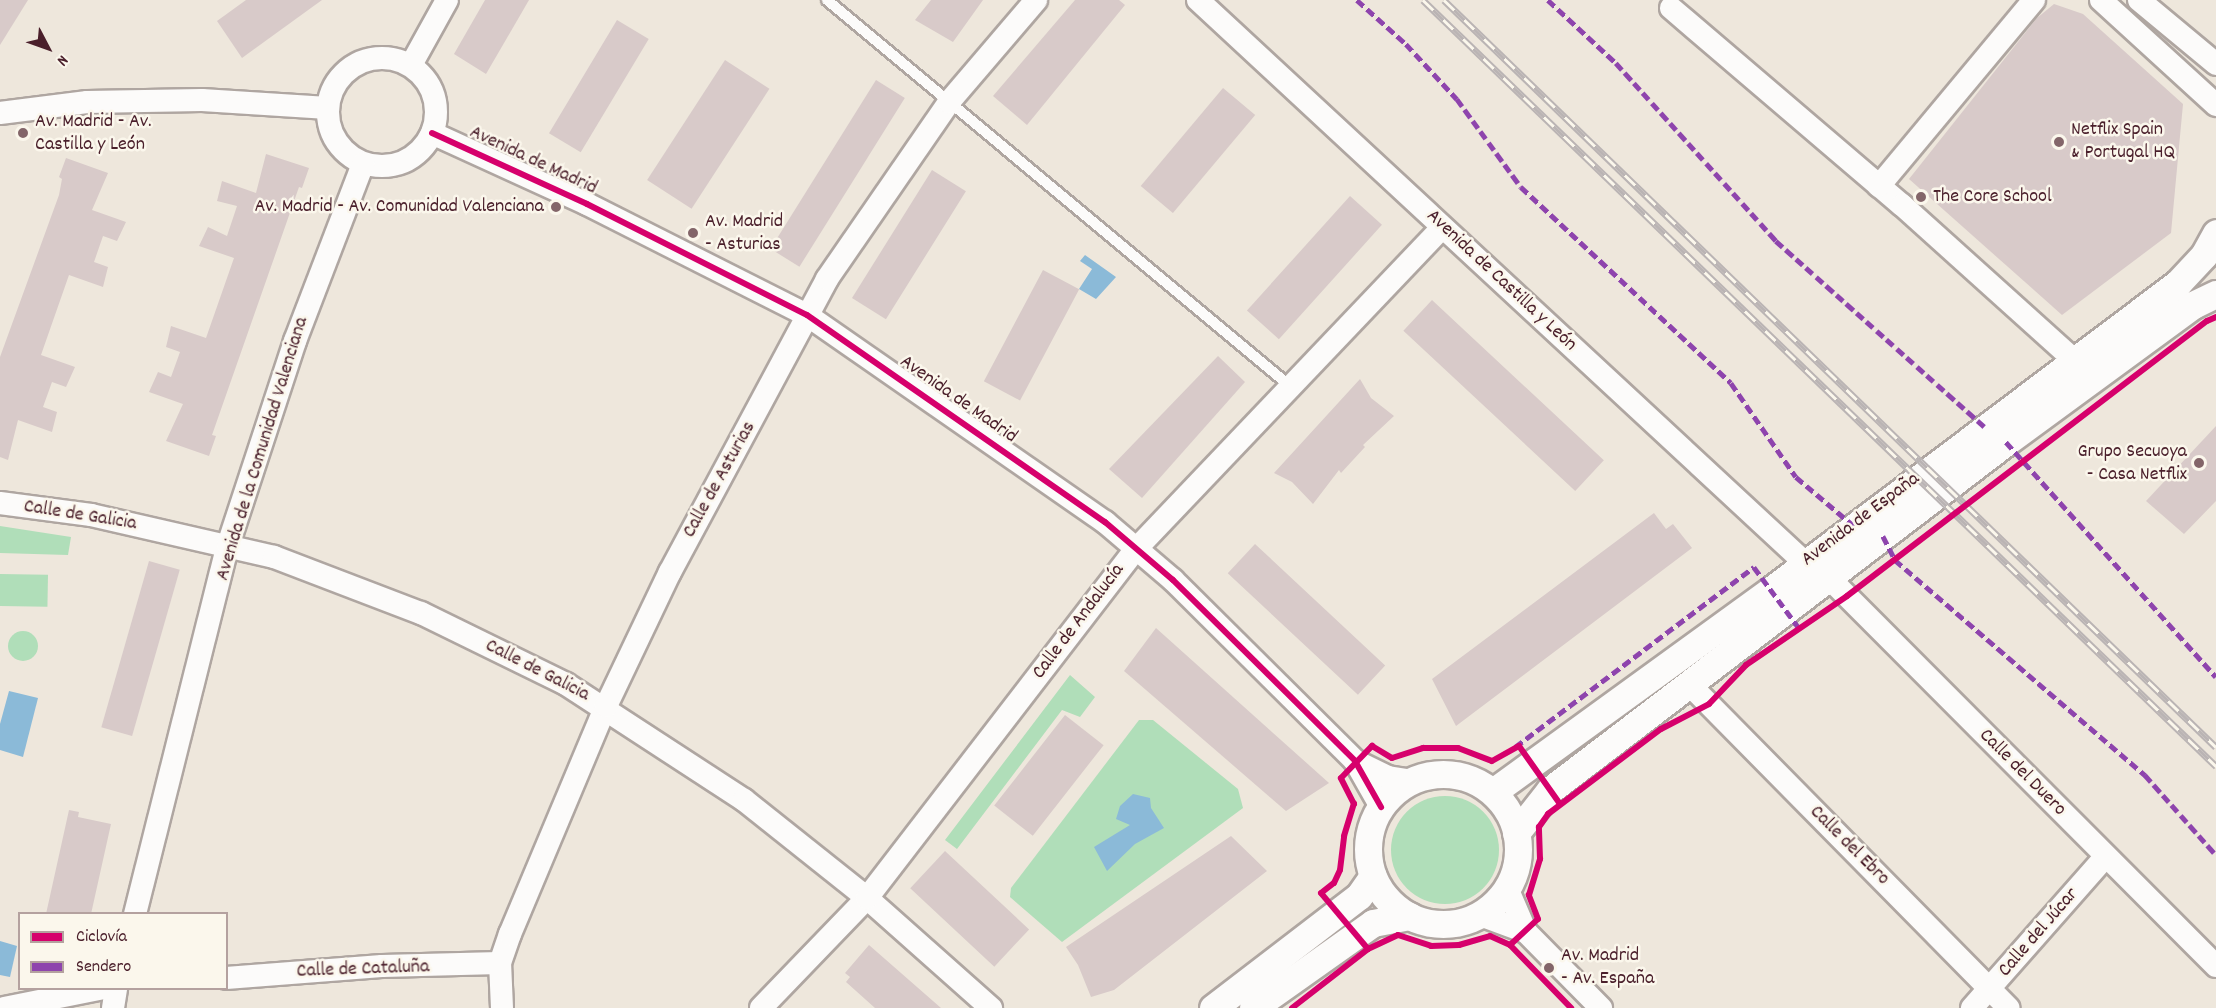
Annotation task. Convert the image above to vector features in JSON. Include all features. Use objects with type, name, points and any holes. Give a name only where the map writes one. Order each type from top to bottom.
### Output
[{"type":"street","points":[[411,65],[447,0]]},
{"type":"street","name":"Calle de Asturias","points":[[502,1008],[500,963],[606,706],[670,572],[807,315],[949,102],[1036,0]]},
{"type":"street","name":"Avenida de Castilla y León","points":[[1198,0],[1804,562]]},
{"type":"street","points":[[1879,186],[2034,0]]},
{"type":"street","points":[[2101,0],[2216,105]]},
{"type":"street","points":[[2139,0],[2216,64]]},
{"type":"street","points":[[1671,8],[1879,186],[2074,360]]},
{"type":"street","points":[[381,58],[411,65],[434,97],[432,133],[424,148],[394,166],[363,164],[347,154],[335,141],[328,108],[335,84],[347,71],[363,62],[381,58]]},
{"type":"street","points":[[0,114],[87,102],[190,100],[328,108]]},
{"type":"street","name":"Avenida de Madrid","points":[[432,133],[587,204],[807,315],[1105,522],[1267,671],[1355,761],[1381,807]]},
{"type":"street","name":"Avenida de la Comunidad Valenciana","points":[[136,912],[228,545],[295,341],[363,164]]},
{"type":"street","name":"Calle de Andalucía","points":[[761,1008],[867,898],[1136,549],[1442,228]]},
{"type":"street","name":"Avenida de España","points":[[1493,792],[2178,283],[2204,255],[2216,233]]},
{"type":"street","name":"Avenida de España","points":[[1516,833],[1550,790],[2024,429],[2193,305],[2216,294]]},
{"type":"street","name":"Calle de Galicia","points":[[0,503],[91,515],[274,557],[421,613],[606,706],[744,800],[867,898],[991,1008]]},
{"type":"street","name":"Calle del Duero","points":[[1829,578],[2216,966]]},
{"type":"street","name":"Calle del Ebro","points":[[1689,684],[2008,1008]]},
{"type":"street","points":[[1355,761],[1388,777],[1412,781],[1449,774],[1473,780],[1493,792],[1506,808],[1516,833],[1517,865],[1508,890],[1480,915],[1457,923],[1432,924],[1409,916],[1382,892],[1373,876],[1369,837],[1381,807],[1412,781]]},
{"type":"street","name":"Calle del Júcar","points":[[1972,1008],[2105,857]]},
{"type":"street","points":[[1214,1008],[1359,896],[1373,876]]},
{"type":"street","points":[[1508,890],[1526,932],[1602,1008]]},
{"type":"street","points":[[1480,915],[1526,932]]},
{"type":"street","points":[[1253,1008],[1373,923],[1409,916]]},
{"type":"street","name":"Calle de Cataluña","points":[[228,978],[382,966],[455,967],[500,963]]},
{"type":"street","points":[[4,1008],[94,990]]},
{"type":"street","points":[[113,1008],[116,990]]},
{"type":"lane","points":[[827,0],[1290,386]]},
{"type":"green space","points":[[0,526],[71,537],[68,555],[0,553]]},
{"type":"green space","points":[[0,574],[48,575],[47,607],[0,606]]},
{"type":"green space","points":[[23,631],[34,635],[38,646],[34,657],[23,661],[12,657],[8,646],[12,635]]},
{"type":"green space","points":[[1070,675],[1095,697],[1080,717],[1062,710],[957,849],[945,840]]},
{"type":"green space","points":[[1139,720],[1153,720],[1238,789],[1243,808],[1062,942],[1010,897],[1011,888]]},
{"type":"green space","points":[[1445,796],[1466,800],[1483,812],[1495,829],[1499,850],[1495,871],[1483,888],[1466,900],[1445,904],[1424,900],[1407,888],[1395,871],[1391,850],[1395,829],[1407,812],[1424,800]]},
{"type":"water","points":[[1085,255],[1116,277],[1096,299],[1079,289],[1092,269],[1080,261]]},
{"type":"water","points":[[9,691],[38,698],[23,757],[0,750],[0,724]]},
{"type":"water","points":[[1133,794],[1150,798],[1151,808],[1164,828],[1135,844],[1107,871],[1094,847],[1130,825],[1116,819],[1120,806]]},
{"type":"water","points":[[0,941],[17,946],[10,977],[0,975]]},
{"type":"building","points":[[0,0],[28,0],[0,45]]},
{"type":"building","points":[[246,0],[322,0],[242,58],[217,21]]},
{"type":"building","points":[[485,0],[529,0],[486,74],[454,54]]},
{"type":"building","points":[[931,0],[983,0],[953,42],[915,20]]},
{"type":"building","points":[[1075,0],[1119,0],[1125,5],[1027,125],[993,96]]},
{"type":"building","name":"Netflix Spain & Portugal HQ","points":[[2054,4],[2083,14],[2183,104],[2171,233],[2062,315],[1909,179],[2037,18]]},
{"type":"building","points":[[617,20],[649,39],[581,152],[549,133]]},
{"type":"building","points":[[725,60],[769,89],[692,209],[647,180]]},
{"type":"building","points":[[876,80],[905,98],[799,267],[771,249]]},
{"type":"building","points":[[1223,88],[1255,115],[1173,213],[1141,186]]},
{"type":"building","points":[[266,154],[309,168],[302,188],[299,187],[212,435],[216,436],[209,456],[166,441],[183,404],[149,392],[158,372],[171,377],[180,352],[166,347],[171,326],[206,338],[234,258],[199,246],[208,227],[227,236],[237,206],[217,201],[222,181],[256,193]]},
{"type":"building","points":[[66,158],[108,173],[92,210],[126,222],[117,241],[103,236],[94,262],[108,267],[103,287],[69,275],[41,355],[75,367],[66,387],[52,382],[43,407],[57,412],[52,432],[18,420],[8,460],[0,457],[0,357],[59,195],[62,179],[59,177]]},
{"type":"building","points":[[932,170],[966,191],[886,319],[852,298]]},
{"type":"building","points":[[1350,196],[1382,225],[1279,339],[1247,310]]},
{"type":"building","points":[[1043,270],[1079,289],[1020,400],[984,381]]},
{"type":"building","points":[[1432,300],[1604,460],[1575,491],[1403,331]]},
{"type":"building","points":[[1218,356],[1245,382],[1142,498],[1109,469]]},
{"type":"building","points":[[1360,379],[1371,398],[1394,416],[1363,445],[1365,447],[1341,473],[1339,470],[1313,504],[1292,482],[1274,473]]},
{"type":"building","name":"Grupo Secuoya - Casa Netflix","points":[[2216,426],[2216,501],[2184,534],[2146,501]]},
{"type":"building","points":[[1654,513],[1666,529],[1673,524],[1692,548],[1456,726],[1432,679]]},
{"type":"building","points":[[1255,544],[1385,665],[1358,695],[1228,573]]},
{"type":"building","points":[[149,561],[180,570],[132,736],[101,727]]},
{"type":"building","points":[[1156,628],[1329,783],[1286,811],[1124,671]]},
{"type":"building","points":[[1065,715],[1104,745],[1033,836],[994,806]]},
{"type":"building","points":[[69,810],[79,812],[78,817],[111,824],[91,912],[46,912]]},
{"type":"building","points":[[1231,836],[1267,871],[1114,990],[1091,997],[1078,965],[1066,947]]},
{"type":"building","points":[[945,851],[1029,929],[994,967],[910,888]]},
{"type":"building","points":[[869,945],[941,1008],[875,1008],[846,982],[850,977],[845,973]]},
{"type":"railway","points":[[1423,0],[2216,766]]},
{"type":"railway","points":[[1444,0],[2216,747]]},
{"type":"marked path","points":[[1357,0],[1406,44],[1457,99],[1521,187],[1731,383],[1796,477],[1854,526]]},
{"type":"marked path","points":[[1548,0],[1616,63],[1776,241],[1985,427]]},
{"type":"marked path","points":[[2006,442],[2216,677]]},
{"type":"marked path","points":[[1883,536],[1895,560],[2145,775],[2216,855]]},
{"type":"marked path","points":[[1515,747],[1754,567],[1799,628]]},
{"type":"cycle path","points":[[432,133],[587,204],[807,315],[1105,522],[1173,580],[1355,761],[1381,807]]},
{"type":"cycle path","points":[[1292,1008],[1368,949],[1398,935],[1431,946],[1459,945],[1490,936],[1510,945],[1538,919],[1529,895],[1540,859],[1539,827],[1548,814],[1661,729],[1709,704],[1746,665],[1847,596],[2207,321],[2216,317]]},
{"type":"cycle path","points":[[1368,949],[1321,893],[1334,883],[1340,870],[1344,836],[1354,804],[1341,778],[1372,746],[1392,758],[1423,748],[1458,748],[1492,761],[1519,746],[1560,804]]},
{"type":"cycle path","points":[[1510,945],[1571,1008]]},
{"type":"place","name":"Av. Madrid - Av. Castilla y León","points":[[23,133]]},
{"type":"place","name":"Netflix Spain & Portugal HQ","points":[[2059,142]]},
{"type":"place","name":"The Core School","points":[[1921,197]]},
{"type":"place","name":"Av. Madrid - Av. Comunidad Valenciana","points":[[556,207]]},
{"type":"place","name":"Av. Madrid - Asturias","points":[[693,233]]},
{"type":"place","name":"Grupo Secuoya - Casa Netflix","points":[[2199,463]]},
{"type":"place","name":"Av. Madrid - Av. España","points":[[1549,968]]}]
